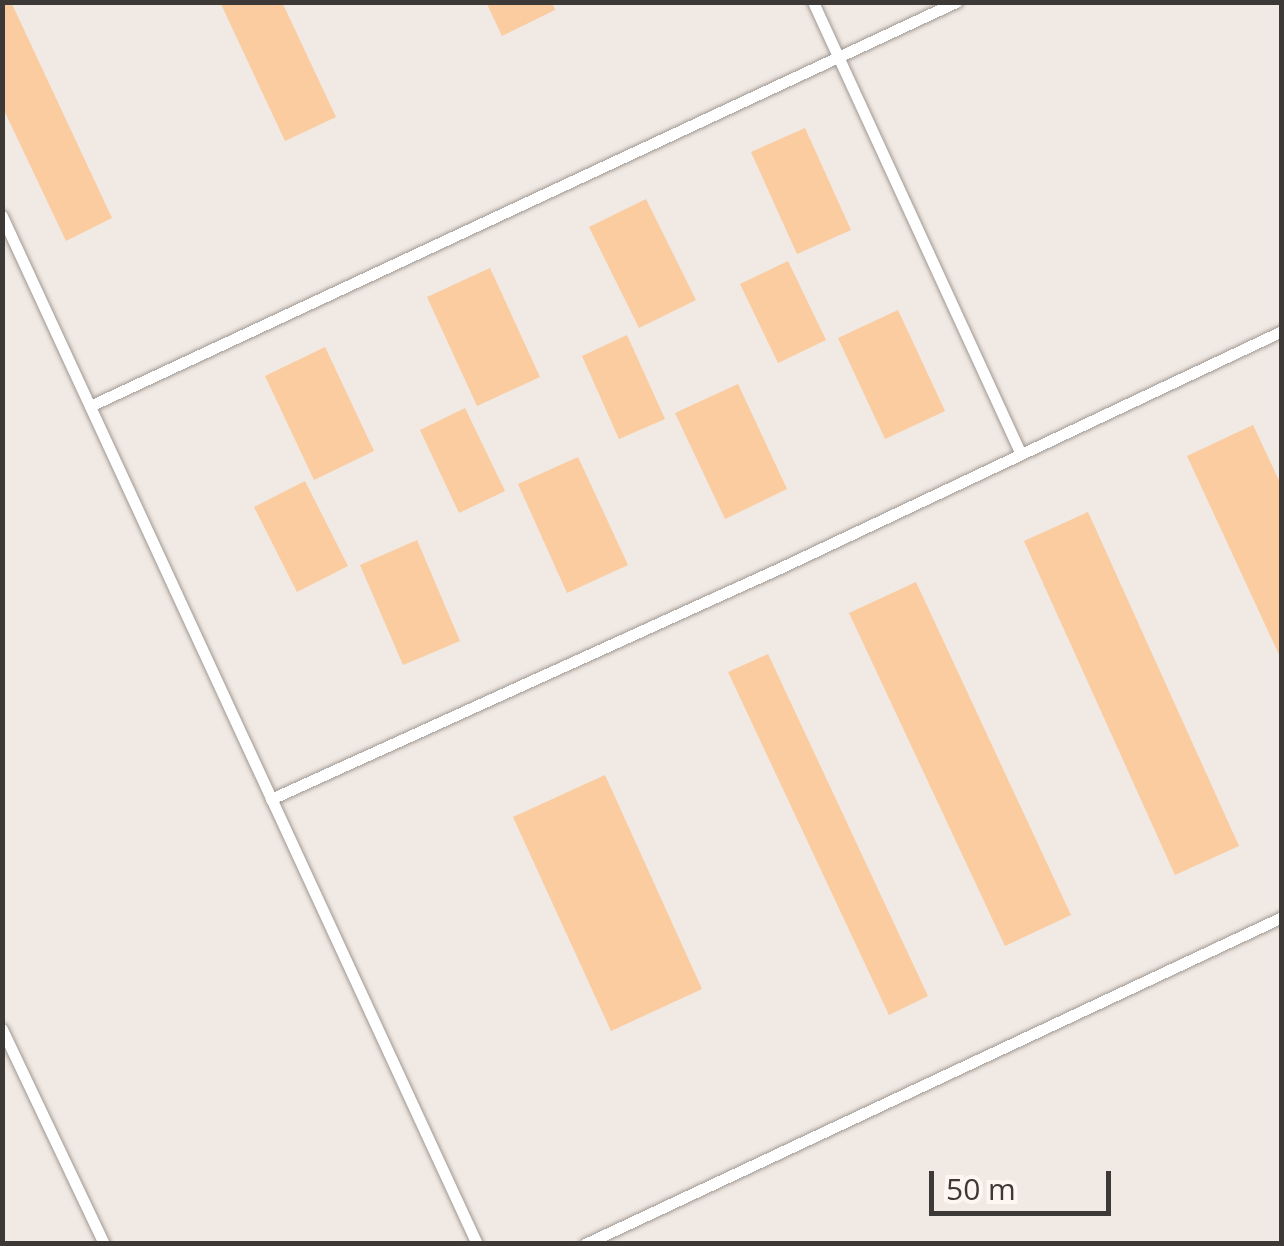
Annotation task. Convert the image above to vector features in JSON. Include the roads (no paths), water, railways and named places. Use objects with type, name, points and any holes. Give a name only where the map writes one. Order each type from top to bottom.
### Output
[{"type":"lane","points":[[813,2],[1020,452]]},
{"type":"lane","points":[[90,406],[956,2]]},
{"type":"lane","points":[[2,216],[477,1244]]},
{"type":"lane","points":[[271,799],[782,567],[1282,332]]},
{"type":"lane","points":[[585,1244],[1282,918]]},
{"type":"lane","points":[[2,1028],[104,1244]]}]
